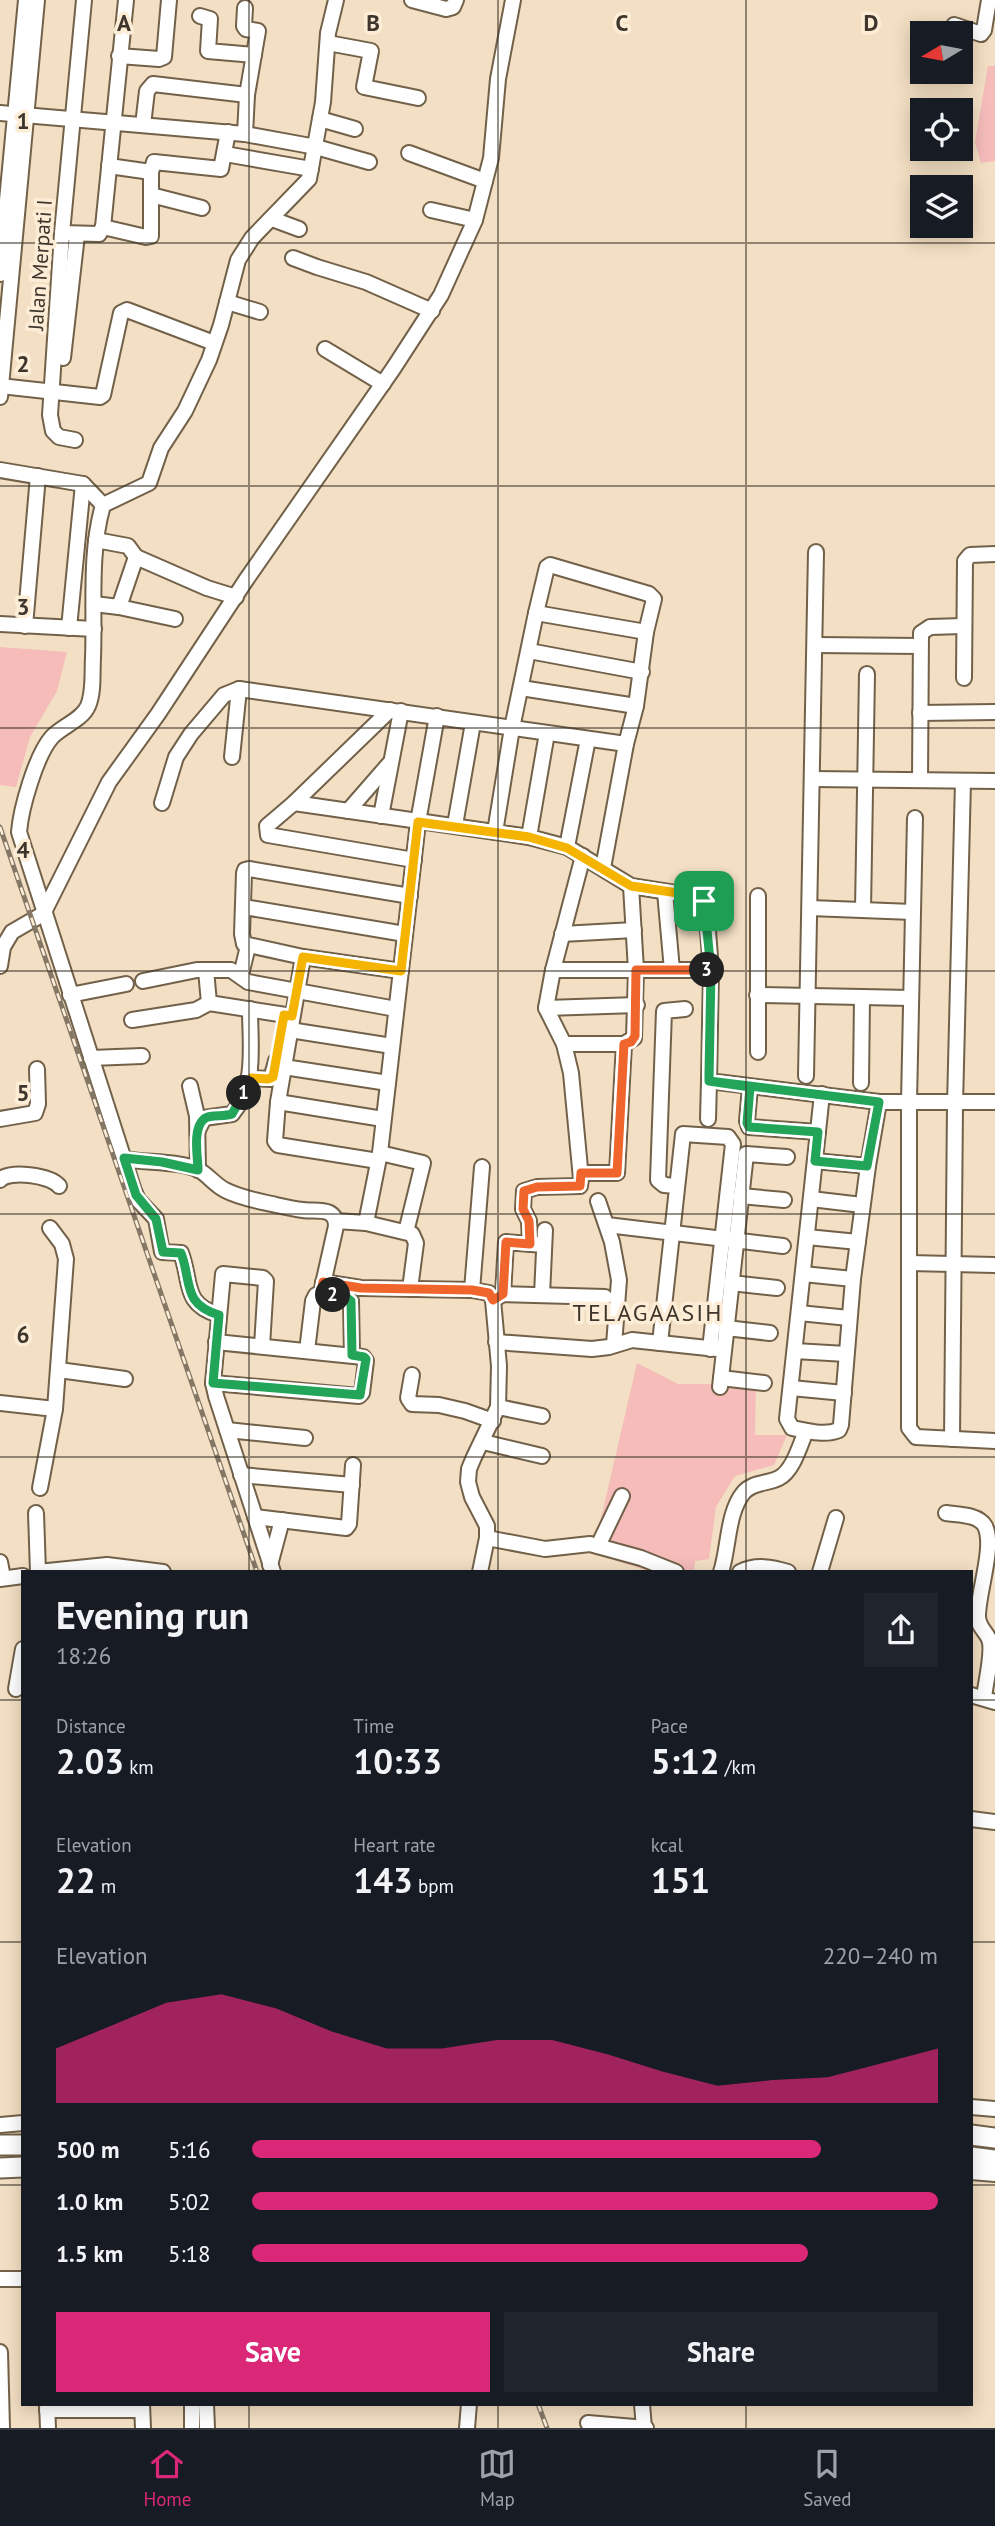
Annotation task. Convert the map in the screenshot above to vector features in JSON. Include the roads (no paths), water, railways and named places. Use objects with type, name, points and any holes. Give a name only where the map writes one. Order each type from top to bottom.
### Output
[{"type":"highway","points":[[973,2135],[995,2138]]},
{"type":"highway","points":[[1,2145],[21,2144]]},
{"type":"highway","points":[[973,2157],[995,2161]]},
{"type":"street","points":[[26,0],[14,114],[3,273],[0,390],[97,397],[103,395],[121,313],[124,311],[133,311],[214,343]]},
{"type":"street","points":[[14,114],[37,0]]},
{"type":"street","name":"Jalan Merpati I","points":[[75,440],[59,436],[53,431],[50,415],[56,393],[62,233],[84,0]]},
{"type":"street","points":[[62,233],[99,234],[103,227],[126,0]]},
{"type":"street","points":[[119,56],[159,59],[164,57],[169,0]]},
{"type":"street","points":[[103,505],[149,483],[162,448],[185,411],[214,343],[234,270],[244,249],[305,185],[316,147],[330,20],[336,0]]},
{"type":"street","points":[[412,0],[446,9],[453,7],[456,0]]},
{"type":"street","points":[[0,967],[3,947],[12,932],[43,914],[109,782],[432,311],[475,220],[491,158],[498,79],[513,0]]},
{"type":"street","points":[[973,31],[981,34],[985,30],[989,0]]},
{"type":"street","points":[[244,8],[245,28],[258,31],[247,94],[245,134]]},
{"type":"street","points":[[200,16],[209,19],[208,51],[254,55]]},
{"type":"street","points":[[328,43],[371,51],[364,87],[418,98]]},
{"type":"street","points":[[143,125],[147,91],[153,84],[247,94]]},
{"type":"street","points":[[14,114],[245,134],[316,147],[369,162]]},
{"type":"street","points":[[320,119],[355,129]]},
{"type":"street","points":[[103,227],[149,237],[152,234],[151,172],[154,162],[219,170],[223,167],[228,132]]},
{"type":"street","points":[[409,153],[485,181]]},
{"type":"street","points":[[225,154],[311,169]]},
{"type":"street","points":[[109,166],[151,172]]},
{"type":"street","points":[[151,195],[202,208]]},
{"type":"street","points":[[431,210],[475,220]]},
{"type":"street","points":[[272,219],[299,229]]},
{"type":"street","points":[[56,393],[77,234]]},
{"type":"street","points":[[293,258],[375,285],[432,311]]},
{"type":"street","points":[[227,302],[260,312]]},
{"type":"street","points":[[325,349],[383,384]]},
{"type":"street","points":[[0,470],[83,484],[103,505]]},
{"type":"street","points":[[25,626],[37,476]]},
{"type":"street","points":[[69,628],[83,484]]},
{"type":"street","points":[[103,505],[94,556],[92,690],[84,713],[63,727],[46,745],[20,820],[20,842],[136,1195],[156,1219],[163,1252],[181,1253],[192,1298],[202,1309],[219,1315]]},
{"type":"street","points":[[96,540],[128,546],[136,557],[207,588],[236,597]]},
{"type":"street","points":[[806,1076],[816,552]]},
{"type":"street","points":[[964,678],[965,558],[973,554],[995,554]]},
{"type":"street","points":[[119,607],[136,557]]},
{"type":"street","points":[[495,832],[512,728],[547,568],[553,565],[652,596],[636,706],[626,744],[603,868]]},
{"type":"street","points":[[94,604],[175,619]]},
{"type":"street","points":[[536,613],[646,632]]},
{"type":"street","points":[[0,624],[94,629]]},
{"type":"street","points":[[920,780],[921,633],[926,628],[963,626]]},
{"type":"street","points":[[815,645],[920,646]]},
{"type":"street","points":[[529,651],[642,671]]},
{"type":"street","points":[[863,910],[867,674]]},
{"type":"street","points":[[521,688],[636,706]]},
{"type":"street","points":[[162,803],[176,757],[191,734],[224,695],[239,689],[626,744]]},
{"type":"street","points":[[232,757],[239,689]]},
{"type":"street","points":[[381,816],[395,710]]},
{"type":"street","points":[[395,710],[267,826],[267,834],[414,860]]},
{"type":"street","points":[[920,713],[995,712]]},
{"type":"street","points":[[366,1223],[379,1157],[418,822],[437,716]]},
{"type":"street","points":[[455,825],[473,723]]},
{"type":"street","points":[[529,837],[547,733]]},
{"type":"street","points":[[567,848],[588,739]]},
{"type":"street","points":[[348,811],[390,763]]},
{"type":"street","points":[[812,779],[995,781]]},
{"type":"street","points":[[952,1439],[963,781]]},
{"type":"street","points":[[294,803],[529,837],[567,848],[631,886],[698,896],[704,901],[711,970],[708,1119]]},
{"type":"street","points":[[915,818],[909,1102],[909,1428],[916,1437],[995,1441]]},
{"type":"street","points":[[542,1294],[540,1240],[523,1209],[524,1191],[537,1187],[580,1186],[571,1073],[564,1044],[546,1007],[552,970],[583,856]]},
{"type":"street","points":[[401,971],[248,946],[242,939],[244,873],[247,869],[410,896]]},
{"type":"street","points":[[564,1044],[624,1044],[634,1038],[637,1005],[631,886]]},
{"type":"street","points":[[665,892],[672,970]]},
{"type":"street","points":[[758,896],[758,1052]]},
{"type":"street","points":[[244,906],[405,934]]},
{"type":"street","points":[[810,908],[913,912]]},
{"type":"street","points":[[562,934],[634,930]]},
{"type":"street","points":[[241,975],[248,946]]},
{"type":"street","points":[[251,1078],[272,1078],[303,957]]},
{"type":"street","points":[[143,981],[206,970],[231,970],[248,982],[397,1009]]},
{"type":"street","points":[[206,970],[209,1003]]},
{"type":"street","points":[[552,970],[711,970]]},
{"type":"street","points":[[70,995],[126,984]]},
{"type":"street","points":[[757,995],[911,998]]},
{"type":"street","points":[[861,1083],[862,998]]},
{"type":"street","points":[[132,1020],[196,1010],[209,1003],[250,1009],[392,1046]]},
{"type":"street","points":[[546,1007],[637,1005]]},
{"type":"street","points":[[198,1130],[204,1118],[232,1114],[251,1078],[250,1009]]},
{"type":"street","points":[[677,1186],[661,1184],[658,1180],[658,1130],[664,1011],[685,1009]]},
{"type":"street","points":[[289,1020],[275,1139],[278,1144],[423,1163],[406,1232]]},
{"type":"street","points":[[581,1173],[617,1173],[624,1044]]},
{"type":"street","points":[[91,1058],[142,1056]]},
{"type":"street","points":[[284,1067],[388,1083]]},
{"type":"street","points":[[0,1119],[35,1113],[38,1104],[37,1069]]},
{"type":"street","points":[[709,1081],[879,1102],[995,1102]]},
{"type":"street","points":[[190,1086],[198,1130],[198,1170]]},
{"type":"street","points":[[750,1087],[749,1127],[818,1132]]},
{"type":"street","points":[[822,1094],[787,1419],[792,1429],[806,1431],[831,1433],[839,1430],[862,1205],[879,1102]]},
{"type":"street","points":[[278,1102],[383,1119]]},
{"type":"street","points":[[658,1130],[728,1137],[732,1140],[729,1240],[731,1283],[726,1328],[717,1349]]},
{"type":"street","points":[[660,1343],[683,1134]]},
{"type":"street","points":[[764,1383],[720,1382],[717,1349],[729,1240],[741,1196],[746,1153],[787,1157]]},
{"type":"street","points":[[124,1158],[162,1162],[198,1170],[234,1194],[288,1208],[322,1210],[332,1214],[336,1221],[322,1287],[313,1301],[307,1351]]},
{"type":"street","points":[[815,1161],[867,1166]]},
{"type":"street","points":[[472,1290],[482,1167]]},
{"type":"street","points":[[0,1180],[10,1175],[46,1178],[54,1180],[59,1186]]},
{"type":"street","points":[[741,1196],[784,1200]]},
{"type":"street","points":[[811,1199],[862,1205]]},
{"type":"street","points":[[598,1201],[607,1225],[620,1280],[614,1345]]},
{"type":"street","points":[[336,1221],[366,1223],[412,1234],[416,1243],[410,1289]]},
{"type":"street","points":[[607,1225],[783,1246]]},
{"type":"street","points":[[40,1488],[55,1409],[66,1259],[62,1244],[50,1228]]},
{"type":"street","points":[[616,1259],[630,1229]]},
{"type":"street","points":[[807,1237],[858,1242]]},
{"type":"street","points":[[480,1570],[487,1538],[486,1526],[472,1497],[468,1482],[469,1469],[496,1414],[500,1392],[496,1342],[498,1297],[506,1242],[540,1240]]},
{"type":"street","points":[[909,1263],[995,1265]]},
{"type":"street","points":[[262,1346],[267,1287],[265,1279],[222,1274],[213,1383],[272,1568]]},
{"type":"street","points":[[803,1274],[853,1279]]},
{"type":"street","points":[[731,1283],[778,1288]]},
{"type":"street","points":[[322,1287],[472,1290],[498,1297],[542,1294],[605,1297]]},
{"type":"street","points":[[322,1287],[351,1301],[352,1355]]},
{"type":"street","points":[[799,1314],[849,1318]]},
{"type":"street","points":[[726,1328],[770,1333]]},
{"type":"street","points":[[496,1342],[592,1349],[632,1340],[717,1349]]},
{"type":"street","points":[[213,1383],[359,1396],[362,1392],[366,1359],[352,1355],[216,1342]]},
{"type":"street","points":[[795,1351],[846,1354]]},
{"type":"street","points":[[59,1370],[125,1379]]},
{"type":"street","points":[[412,1374],[408,1398],[412,1404],[439,1405],[496,1414],[542,1416]]},
{"type":"street","points":[[791,1388],[844,1393]]},
{"type":"street","points":[[0,1403],[55,1409]]},
{"type":"street","points":[[227,1430],[305,1438]]},
{"type":"street","points":[[721,1570],[734,1514],[741,1496],[751,1486],[783,1476],[806,1431]]},
{"type":"street","points":[[482,1442],[542,1456]]},
{"type":"street","points":[[255,1517],[346,1528],[349,1524],[354,1465]]},
{"type":"street","points":[[241,1475],[352,1485]]},
{"type":"street","points":[[598,1546],[622,1496]]},
{"type":"street","points":[[36,1513],[38,1570]]},
{"type":"street","points":[[946,1513],[977,1518],[987,1528],[988,1559],[978,1621],[992,1642],[983,1698]]},
{"type":"street","points":[[821,1570],[836,1518]]},
{"type":"street","points":[[272,1568],[282,1520]]},
{"type":"street","points":[[487,1538],[545,1549],[590,1544],[642,1558],[671,1570]]},
{"type":"street","points":[[0,1562],[1,1578],[21,1576]]},
{"type":"street","points":[[45,1570],[107,1565],[147,1570]]},
{"type":"street","points":[[745,1570],[752,1567],[770,1567],[781,1570]]},
{"type":"street","points":[[16,1689],[21,1660]]},
{"type":"street","points":[[973,1819],[995,1822]]},
{"type":"street","points":[[973,2107],[995,2109]]},
{"type":"street","points":[[0,2125],[21,2123]]},
{"type":"street","points":[[973,2172],[995,2174]]},
{"type":"street","points":[[0,2278],[21,2279]]},
{"type":"street","points":[[0,2352],[2,2428]]},
{"type":"street","points":[[192,2406],[192,2428]]},
{"type":"street","points":[[206,2406],[207,2428]]},
{"type":"street","points":[[467,2428],[469,2406]]},
{"type":"street","points":[[588,2423],[645,2428],[642,2406]]},
{"type":"street","points":[[48,2428],[47,2407],[142,2407],[143,2428]]},
{"type":"railway","points":[[0,827],[256,1570]]},
{"type":"railway","points":[[539,2406],[547,2428]]},
{"type":"district","name":"TELAGAASIH","points":[[648,1312]]}]
